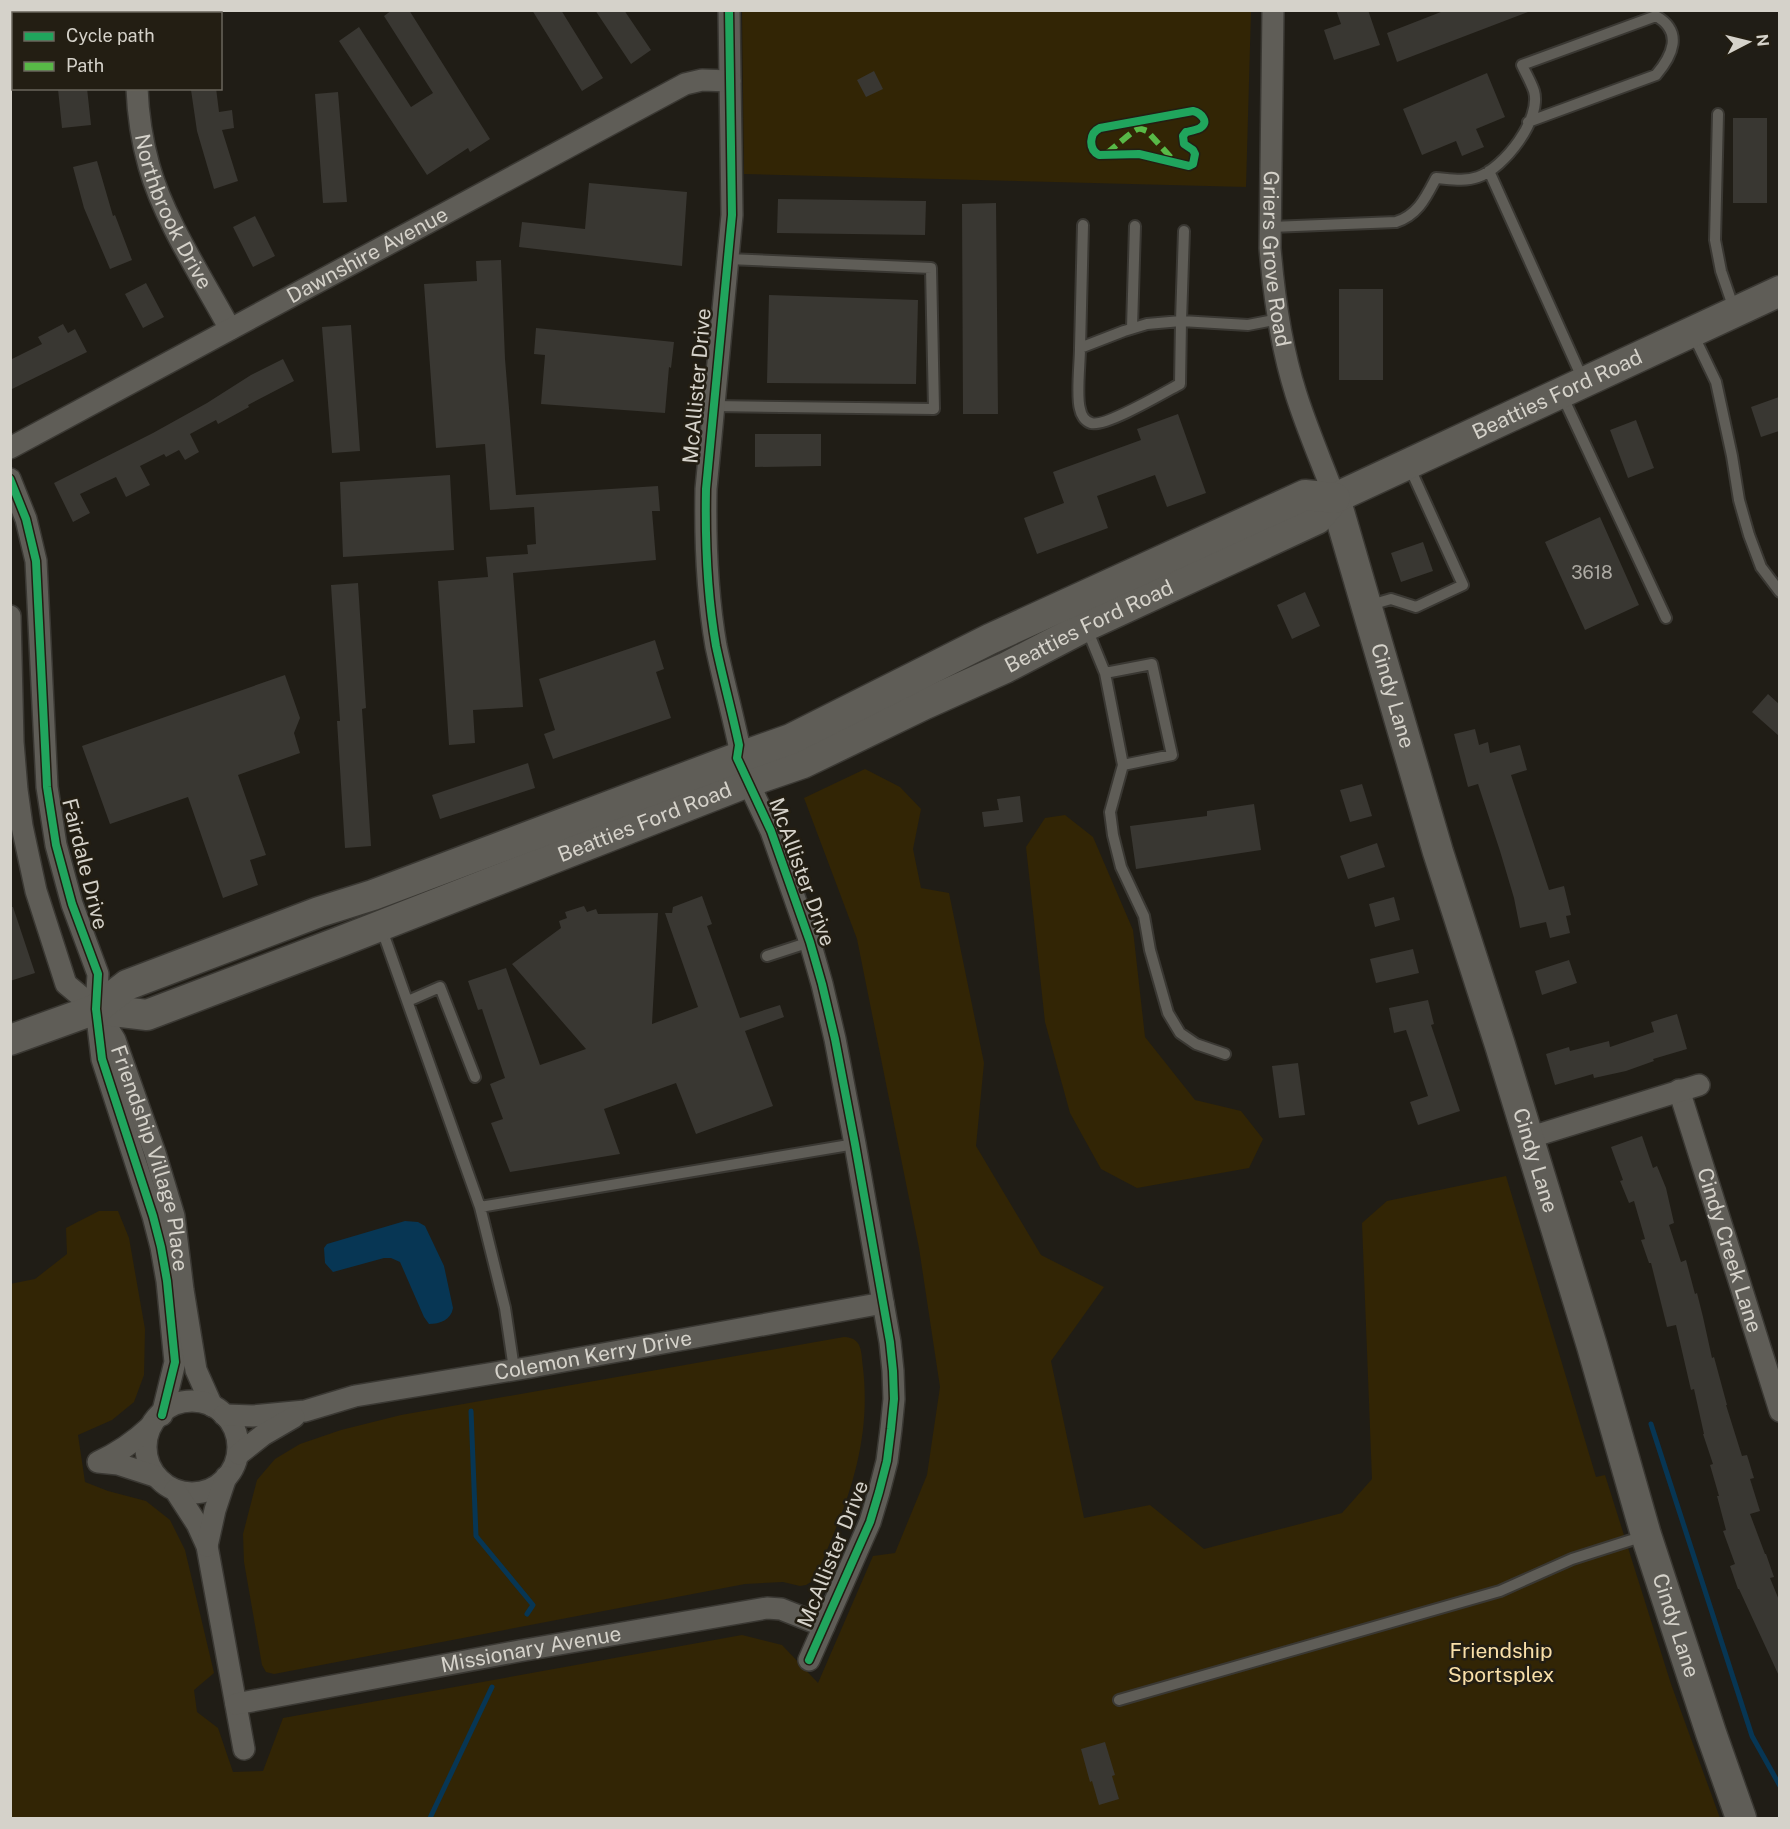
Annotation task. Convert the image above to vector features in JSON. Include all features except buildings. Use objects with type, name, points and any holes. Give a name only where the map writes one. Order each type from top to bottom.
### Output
[{"type":"main road","name":"Beatties Ford Road","points":[[10,1040],[96,1009],[127,985],[319,912],[743,770],[803,763],[1005,668],[1086,626],[1317,519],[1335,498],[1779,291]]},
{"type":"main road","name":"Beatties Ford Road","points":[[96,1009],[147,1015],[381,925],[743,770],[791,739],[990,639],[1305,495],[1335,498]]},
{"type":"main road","name":"Cindy Lane","points":[[1335,498],[1438,852],[1592,1346],[1646,1535],[1741,1818]]},
{"type":"street","name":"McAllister Drive","points":[[729,10],[732,215],[706,489],[708,570],[716,645],[743,770],[771,831],[810,942],[835,1039],[890,1342],[893,1380],[893,1409],[887,1461],[870,1522],[809,1660]]},
{"type":"street","name":"Griers Grove Road","points":[[1273,10],[1271,227],[1273,276],[1279,319],[1296,393],[1335,498]]},
{"type":"street","name":"Dawnshire Avenue","points":[[10,448],[685,84],[702,80],[730,81]]},
{"type":"street","name":"Northbrook Drive","points":[[137,90],[140,130],[155,185],[177,232],[230,328]]},
{"type":"street","name":"Fairdale Drive","points":[[10,479],[26,519],[36,561],[47,787],[56,845],[72,904],[98,974],[96,1009]]},
{"type":"street","points":[[10,616],[14,791],[36,891],[66,984],[96,1009]]},
{"type":"street","points":[[12,672],[40,671]]},
{"type":"street","points":[[22,825],[52,819]]},
{"type":"street","name":"Friendship Village Place","points":[[96,1009],[115,1040],[155,1153],[172,1210],[196,1370],[218,1410]]},
{"type":"street","name":"Friendship Village Place","points":[[96,1009],[102,1059],[153,1216],[165,1269],[175,1362],[156,1421]]},
{"type":"street","name":"Cindy Creek Lane","points":[[1528,1138],[1689,1088],[1779,1411]]},
{"type":"street","name":"Colemon Kerry Drive","points":[[218,1410],[253,1416],[305,1411],[356,1396],[883,1303]]},
{"type":"street","points":[[207,1546],[215,1510],[226,1477],[239,1454],[237,1438],[232,1425],[218,1410],[198,1401],[183,1402],[169,1407],[133,1443],[98,1462],[118,1464],[155,1476],[175,1490],[197,1524],[207,1546],[244,1749]]},
{"type":"street","name":"Colemon Kerry Drive","points":[[239,1454],[263,1435],[305,1411]]},
{"type":"street","points":[[155,1476],[147,1457],[146,1441],[156,1421]]},
{"type":"street","points":[[175,1490],[189,1493],[202,1492],[216,1486],[226,1477]]},
{"type":"street","name":"Missionary Avenue","points":[[236,1704],[767,1608],[781,1609],[824,1626]]},
{"type":"lane","points":[[1271,227],[1396,222],[1407,219],[1419,208],[1436,178],[1464,180],[1479,177],[1509,154],[1522,138],[1528,122],[1533,110],[1535,93],[1522,65],[1656,16],[1665,22],[1671,32],[1673,47],[1667,61],[1656,75],[1528,122]]},
{"type":"lane","points":[[1718,114],[1715,240],[1721,271],[1736,312]]},
{"type":"lane","points":[[1489,171],[1572,387],[1666,618]]},
{"type":"lane","points":[[1083,225],[1079,407],[1084,418],[1091,423],[1099,424],[1180,384],[1184,231]]},
{"type":"lane","points":[[1132,328],[1135,225]]},
{"type":"lane","points":[[713,406],[934,409],[931,268],[728,259]]},
{"type":"lane","points":[[1080,348],[1147,324],[1181,321],[1248,325],[1279,319]]},
{"type":"lane","points":[[1692,332],[1716,382],[1732,456],[1738,500],[1749,535],[1761,567],[1779,592]]},
{"type":"lane","points":[[1367,606],[1391,599],[1416,608],[1462,585],[1408,464]]},
{"type":"lane","points":[[1086,626],[1105,673],[1123,765],[1110,812],[1113,835],[1121,867],[1144,916],[1152,958],[1168,1013],[1180,1034],[1196,1044],[1225,1054]]},
{"type":"lane","points":[[1105,673],[1152,664],[1172,755],[1123,765]]},
{"type":"lane","points":[[381,925],[480,1207],[505,1308],[514,1369]]},
{"type":"lane","points":[[767,956],[810,942]]},
{"type":"lane","points":[[408,1001],[440,987],[475,1077]]},
{"type":"lane","points":[[480,1207],[855,1144]]},
{"type":"lane","points":[[1119,1700],[1500,1591],[1572,1559],[1646,1535]]},
{"type":"green space","points":[[742,11],[1251,11],[1246,187],[744,174]]},
{"type":"green space","name":"Friendship Sportsplex","points":[[865,769],[900,787],[921,809],[913,849],[921,888],[949,893],[984,1063],[976,1146],[1041,1255],[1104,1287],[1051,1361],[1084,1518],[1150,1505],[1204,1549],[1342,1513],[1372,1479],[1362,1223],[1387,1201],[1506,1176],[1596,1477],[1605,1475],[1671,1684],[1720,1818],[11,1818],[10,1284],[35,1279],[67,1254],[66,1228],[99,1211],[118,1211],[129,1238],[145,1329],[144,1375],[134,1402],[112,1420],[78,1435],[85,1482],[146,1501],[170,1520],[185,1550],[214,1673],[194,1690],[197,1712],[218,1728],[233,1772],[263,1771],[283,1718],[742,1635],[782,1645],[818,1683],[873,1556],[895,1553],[927,1475],[940,1387],[919,1248],[857,939],[804,798]]},
{"type":"green space","points":[[1065,815],[1093,837],[1133,930],[1145,1037],[1195,1100],[1241,1111],[1263,1139],[1249,1168],[1137,1188],[1101,1169],[1070,1113],[1045,1022],[1026,847],[1045,818]]},
{"type":"green space","points":[[844,1337],[858,1343],[862,1357],[865,1397],[860,1451],[846,1503],[836,1528],[814,1580],[806,1585],[783,1582],[745,1584],[274,1674],[266,1672],[262,1665],[244,1562],[243,1534],[257,1480],[275,1459],[300,1444],[341,1430],[401,1415]]},
{"type":"water","points":[[405,1221],[418,1222],[425,1226],[444,1266],[453,1308],[450,1316],[441,1322],[429,1324],[424,1317],[400,1262],[384,1258],[333,1272],[325,1263],[324,1248],[327,1244]]},
{"type":"waterway","points":[[471,1411],[476,1536],[533,1605],[527,1614]]},
{"type":"waterway","points":[[1651,1424],[1752,1736],[1780,1786]]},
{"type":"waterway","points":[[430,1818],[492,1687]]},
{"type":"marked path","points":[[1107,153],[1135,130],[1140,129],[1147,131],[1174,161]]},
{"type":"cycle path","points":[[729,10],[732,215],[706,489],[706,548],[710,607],[716,646],[739,745],[737,758],[771,831],[810,942],[822,984],[855,1144],[890,1342],[893,1371],[894,1399],[891,1429],[887,1461],[879,1492],[870,1522],[809,1660]]},
{"type":"cycle path","points":[[1193,111],[1201,116],[1204,123],[1200,128],[1186,132],[1183,136],[1184,144],[1195,154],[1193,164],[1189,166],[1139,154],[1099,155],[1093,149],[1092,137],[1100,128],[1193,111]]},
{"type":"cycle path","points":[[10,479],[26,519],[36,561],[47,787],[56,845],[72,904],[98,974],[96,1009],[102,1059],[153,1216],[167,1281],[175,1362],[162,1415]]}]
